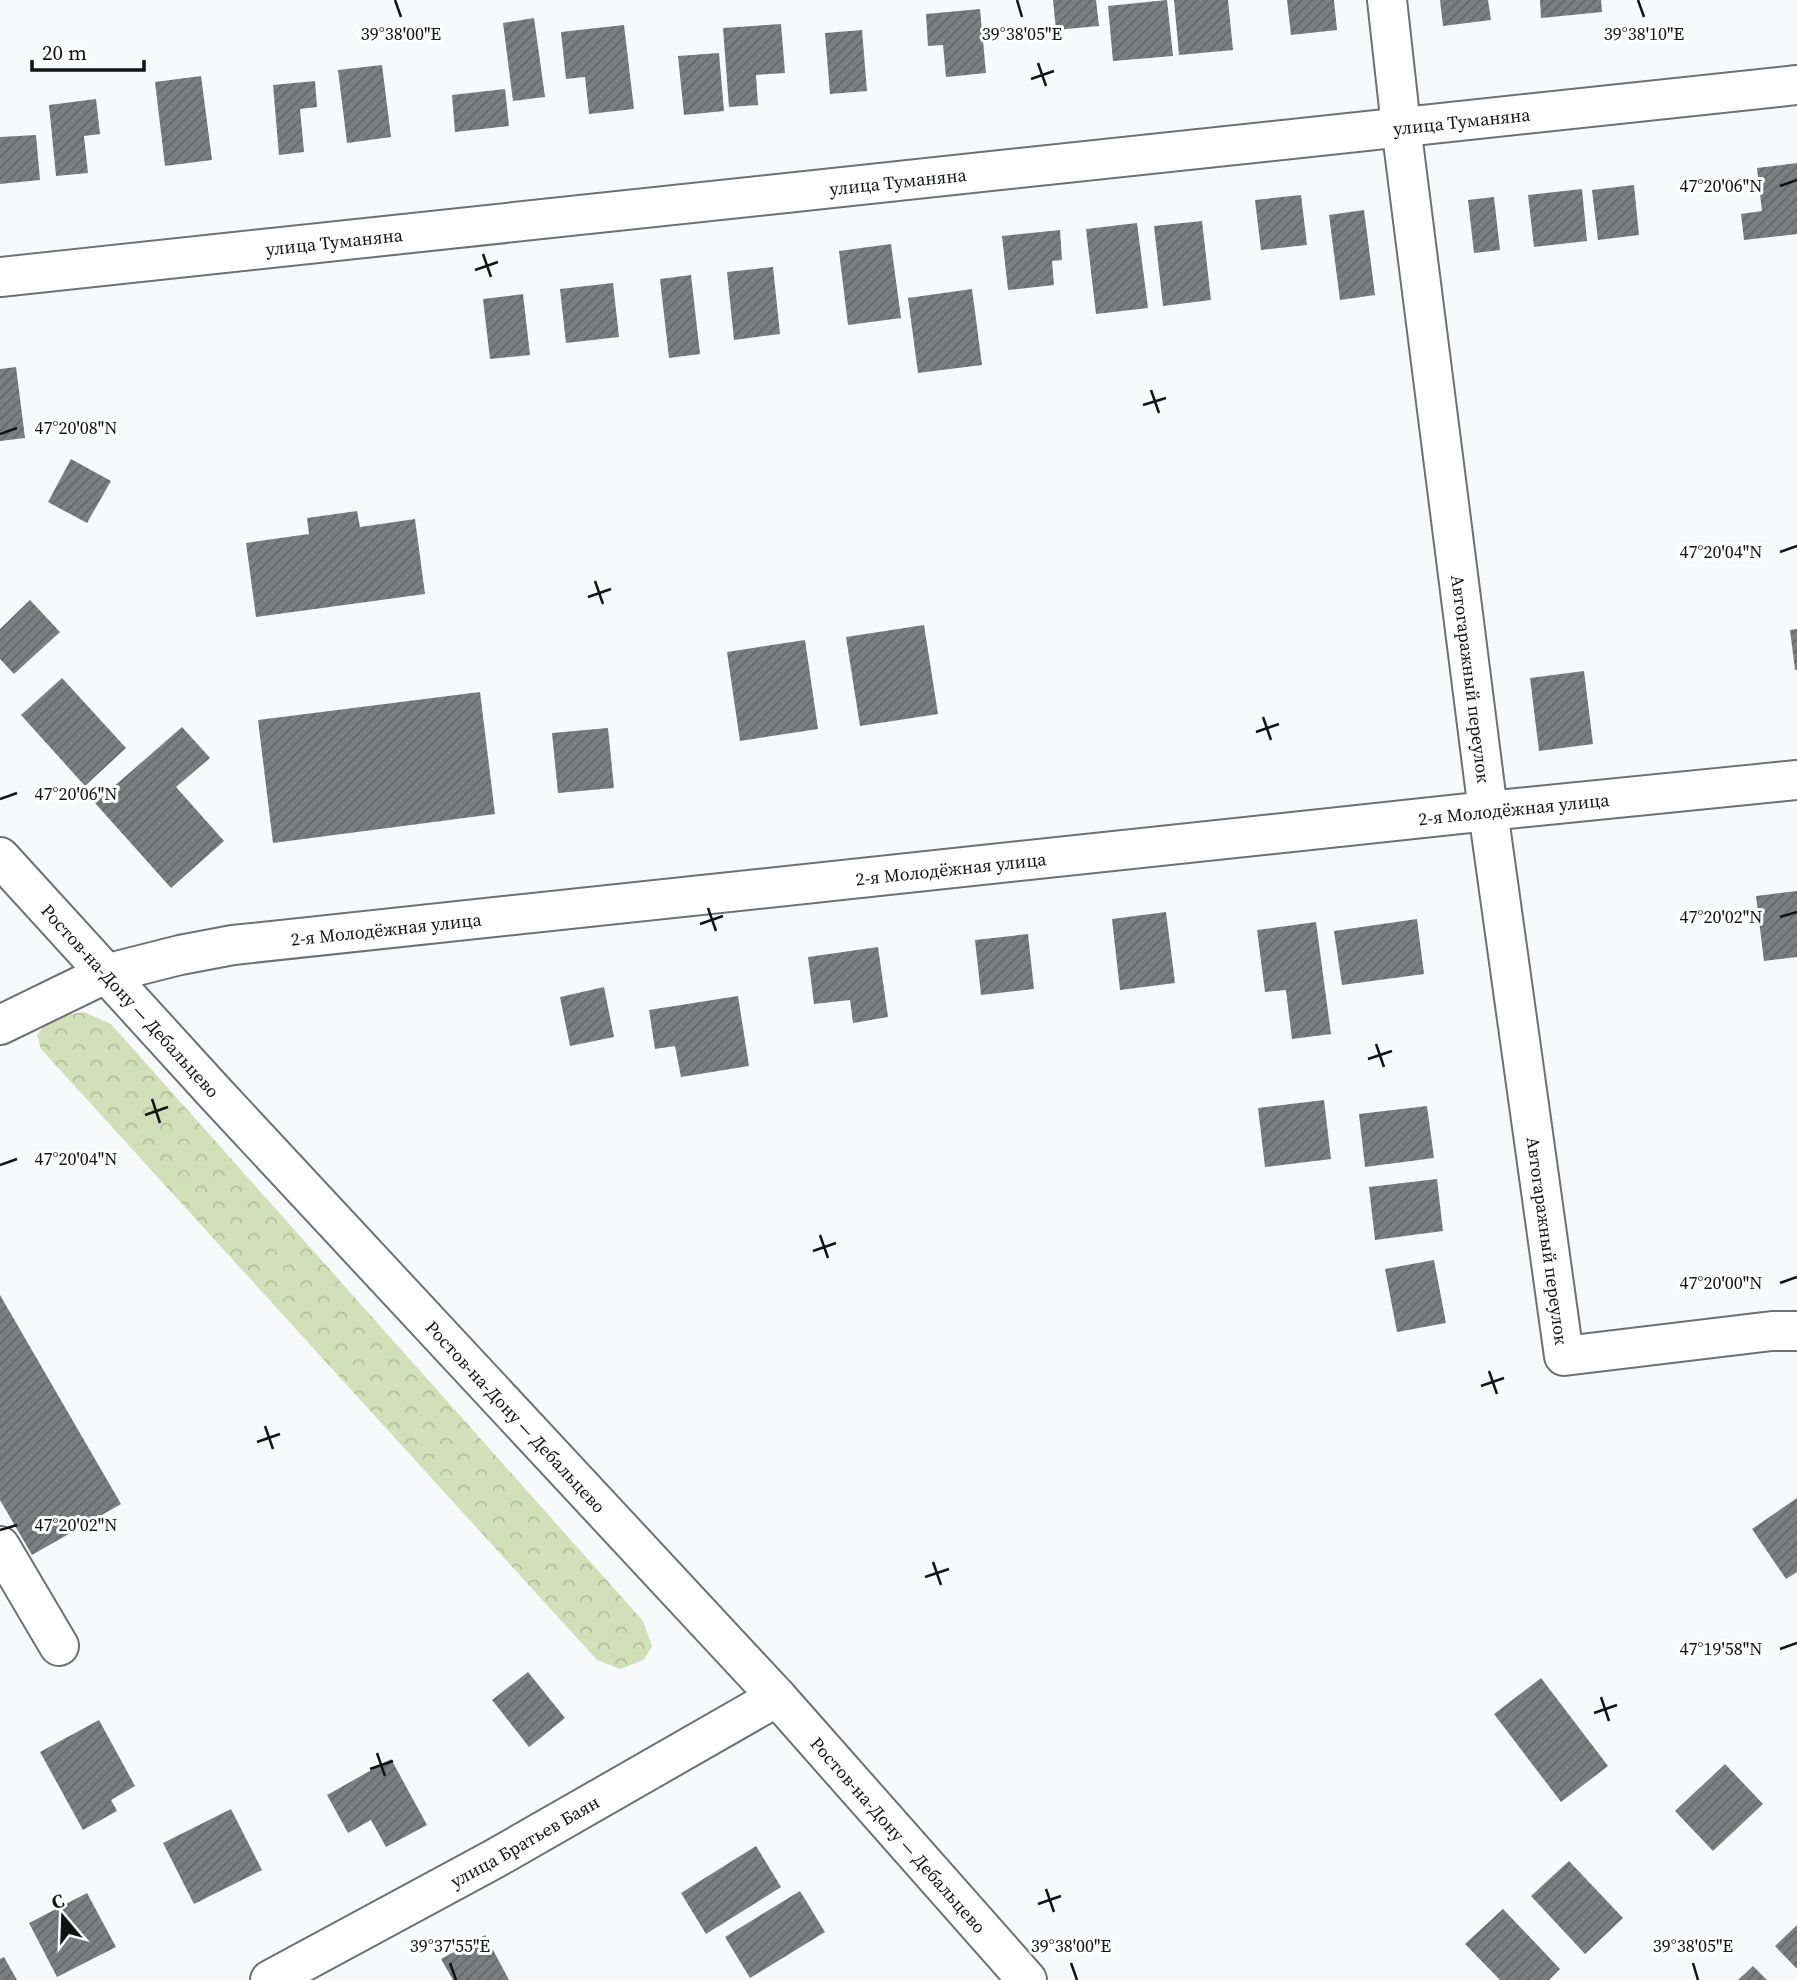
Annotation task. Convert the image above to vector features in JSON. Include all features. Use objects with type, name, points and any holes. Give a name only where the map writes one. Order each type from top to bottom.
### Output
[{"type":"street","name":"Автогаражный переулок","points":[[1387,0],[1488,810],[1564,1356],[1797,1331]]},
{"type":"street","name":"улица Туманяна","points":[[0,278],[1797,85]]},
{"type":"street","name":"2-я Молодёжная улица","points":[[0,1025],[105,974],[233,945],[1488,810],[1797,780]]},
{"type":"street","name":"Ростов-на-Дону — Дебальцево","points":[[0,857],[105,974],[777,1697],[1027,1980]]},
{"type":"street","points":[[0,1546],[59,1646]]},
{"type":"street","name":"улица Братьев Баян","points":[[270,1980],[494,1859],[777,1697]]},
{"type":"green space","points":[[84,1012],[111,1024],[643,1621],[652,1646],[644,1660],[620,1669],[597,1660],[41,1049],[37,1035],[50,1018]]},
{"type":"building","points":[[1053,0],[1096,0],[1099,26],[1056,30]]},
{"type":"building","points":[[1167,0],[1173,56],[1113,61],[1108,6]]},
{"type":"building","points":[[1174,0],[1228,0],[1233,50],[1179,55]]},
{"type":"building","points":[[1287,0],[1334,0],[1337,30],[1291,35]]},
{"type":"building","points":[[1440,0],[1488,0],[1491,20],[1443,26]]},
{"type":"building","points":[[1540,0],[1601,0],[1602,12],[1541,18]]},
{"type":"building","points":[[980,9],[986,73],[946,77],[943,45],[928,46],[926,14]]},
{"type":"building","points":[[534,18],[545,97],[513,101],[503,23]]},
{"type":"building","points":[[781,24],[785,73],[756,75],[758,105],[729,107],[723,28]]},
{"type":"building","points":[[624,25],[634,109],[589,114],[585,77],[566,79],[561,32]]},
{"type":"building","points":[[862,30],[867,91],[830,94],[825,33]]},
{"type":"building","points":[[719,53],[724,111],[684,115],[678,56]]},
{"type":"building","points":[[382,65],[391,137],[347,143],[338,70]]},
{"type":"building","points":[[201,76],[212,160],[165,166],[155,82]]},
{"type":"building","points":[[315,81],[317,107],[300,109],[304,152],[279,155],[273,85]]},
{"type":"building","points":[[505,89],[509,126],[455,132],[452,95]]},
{"type":"building","points":[[96,99],[100,134],[84,136],[88,173],[56,176],[49,105]]},
{"type":"building","points":[[36,135],[40,180],[0,184],[0,137]]},
{"type":"building","points":[[1797,163],[1797,234],[1744,240],[1741,214],[1762,211],[1757,168]]},
{"type":"building","points":[[1634,185],[1639,235],[1598,240],[1592,190]]},
{"type":"building","points":[[1582,189],[1587,241],[1534,247],[1528,195]]},
{"type":"building","points":[[1301,195],[1307,245],[1261,250],[1255,200]]},
{"type":"building","points":[[1494,197],[1500,250],[1474,253],[1468,200]]},
{"type":"building","points":[[1364,210],[1375,295],[1340,300],[1329,215]]},
{"type":"building","points":[[1202,221],[1211,300],[1163,306],[1154,226]]},
{"type":"building","points":[[1137,223],[1148,308],[1096,314],[1086,229]]},
{"type":"building","points":[[1060,230],[1062,260],[1052,261],[1054,285],[1008,290],[1002,236]]},
{"type":"building","points":[[891,244],[901,318],[848,325],[839,251]]},
{"type":"building","points":[[773,267],[780,334],[734,340],[727,272]]},
{"type":"building","points":[[691,275],[700,354],[669,358],[660,279]]},
{"type":"building","points":[[613,283],[619,337],[566,343],[560,289]]},
{"type":"building","points":[[972,289],[982,365],[918,373],[908,298]]},
{"type":"building","points":[[523,294],[530,355],[490,359],[483,299]]},
{"type":"building","points":[[16,367],[25,438],[0,441],[0,369]]},
{"type":"building","points":[[71,459],[111,481],[87,523],[48,502]]},
{"type":"building","points":[[357,511],[360,527],[415,519],[425,594],[256,617],[246,543],[309,534],[307,518]]},
{"type":"building","points":[[30,600],[60,632],[14,674],[0,659],[0,629]]},
{"type":"building","points":[[924,625],[938,714],[860,726],[846,637]]},
{"type":"building","points":[[1797,629],[1797,670],[1795,670],[1790,630]]},
{"type":"building","points":[[805,640],[818,729],[740,741],[727,652]]},
{"type":"building","points":[[1584,671],[1593,744],[1539,751],[1530,678]]},
{"type":"building","points":[[62,678],[126,748],[85,786],[21,715]]},
{"type":"building","points":[[480,692],[495,814],[273,843],[258,720]]},
{"type":"building","points":[[182,727],[210,758],[176,787],[224,841],[171,888],[95,803]]},
{"type":"building","points":[[608,728],[614,788],[558,793],[552,733]]},
{"type":"building","points":[[1797,891],[1797,957],[1764,961],[1756,896]]},
{"type":"building","points":[[1166,912],[1175,983],[1120,990],[1112,919]]},
{"type":"building","points":[[1417,919],[1424,974],[1342,985],[1334,931]]},
{"type":"building","points":[[1316,922],[1331,1034],[1292,1039],[1286,990],[1265,992],[1257,930]]},
{"type":"building","points":[[1028,934],[1034,989],[981,995],[975,940]]},
{"type":"building","points":[[878,947],[888,1017],[853,1023],[850,1000],[814,1004],[808,957]]},
{"type":"building","points":[[604,987],[614,1037],[570,1046],[560,997]]},
{"type":"building","points":[[738,996],[749,1066],[681,1077],[675,1046],[655,1049],[649,1010]]},
{"type":"building","points":[[1324,1100],[1331,1159],[1265,1167],[1258,1108]]},
{"type":"building","points":[[1427,1106],[1434,1158],[1365,1167],[1359,1114]]},
{"type":"building","points":[[1437,1179],[1443,1231],[1375,1240],[1369,1187]]},
{"type":"building","points":[[1434,1260],[1446,1323],[1397,1332],[1385,1269]]},
{"type":"building","points":[[0,1295],[121,1504],[32,1555],[0,1500]]},
{"type":"building","points":[[1797,1498],[1797,1572],[1786,1579],[1752,1529]]},
{"type":"building","points":[[528,1672],[565,1718],[529,1747],[492,1700]]},
{"type":"building","points":[[1541,1678],[1608,1766],[1561,1802],[1494,1714]]},
{"type":"building","points":[[99,1720],[135,1786],[111,1800],[117,1811],[83,1830],[40,1752]]},
{"type":"building","points":[[391,1759],[427,1825],[386,1847],[371,1820],[348,1833],[327,1795]]},
{"type":"building","points":[[1725,1764],[1763,1804],[1713,1851],[1675,1811]]},
{"type":"building","points":[[231,1809],[262,1870],[194,1904],[163,1843]]},
{"type":"building","points":[[756,1846],[781,1887],[706,1934],[681,1893]]},
{"type":"building","points":[[1569,1861],[1623,1918],[1585,1954],[1531,1896]]},
{"type":"building","points":[[800,1891],[825,1932],[750,1978],[725,1937]]},
{"type":"building","points":[[87,1893],[116,1947],[57,1977],[29,1923]]},
{"type":"building","points":[[1503,1909],[1560,1969],[1549,1980],[1500,1980],[1465,1944]]},
{"type":"building","points":[[1797,1925],[1797,1969],[1775,1946]]},
{"type":"building","points":[[485,1935],[509,1980],[453,1980],[441,1959]]},
{"type":"building","points":[[4,1957],[17,1980],[0,1980],[0,1959]]},
{"type":"building","points":[[1753,1966],[1767,1980],[1738,1980]]}]
